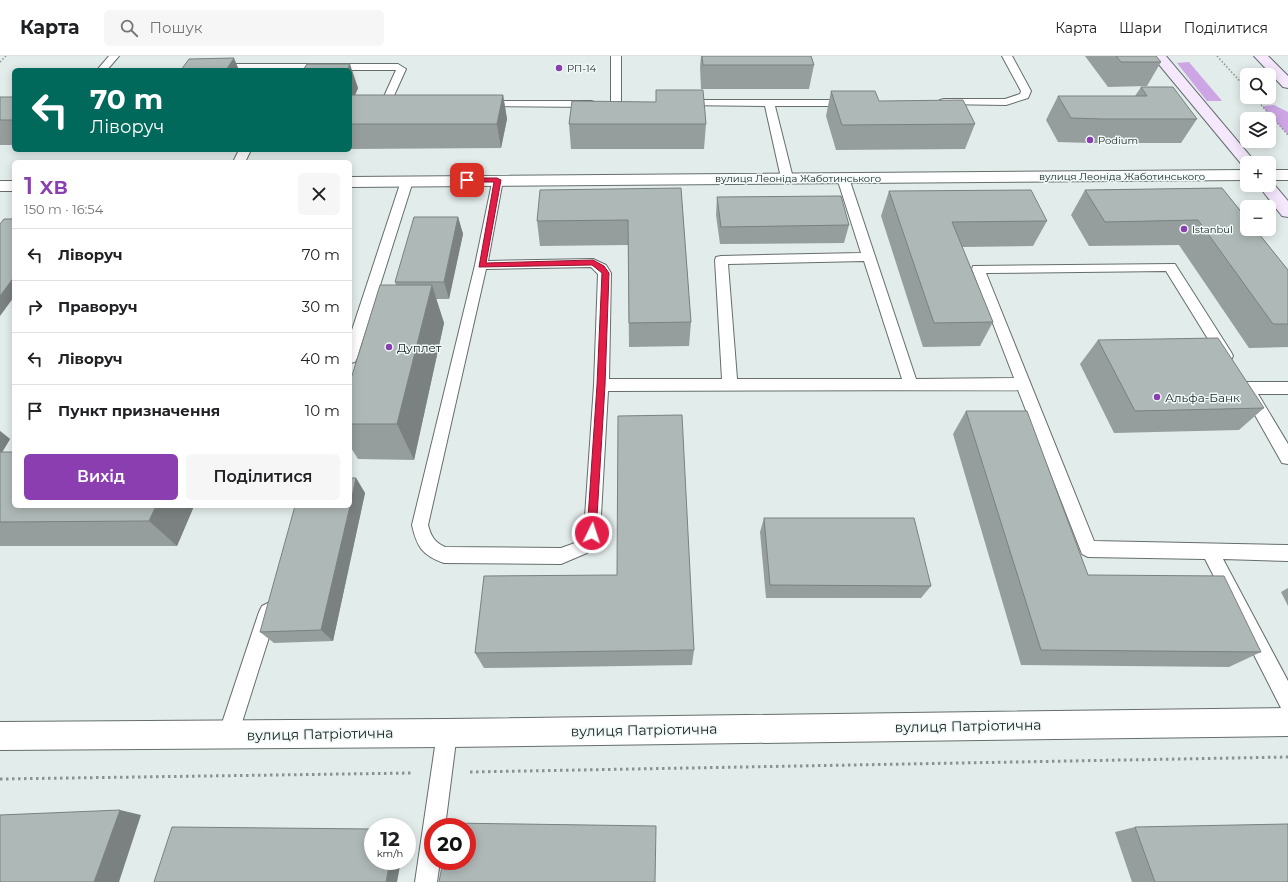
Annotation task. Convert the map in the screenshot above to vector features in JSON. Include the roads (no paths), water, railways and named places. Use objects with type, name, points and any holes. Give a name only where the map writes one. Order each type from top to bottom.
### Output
[{"type":"street","points":[[1159,56],[1242,156]]},
{"type":"street","points":[[1260,56],[1288,84]]},
{"type":"street","name":"вулиця Леоніда Жаботинського","points":[[352,182],[1240,175]]},
{"type":"street","points":[[1276,175],[1288,175]]},
{"type":"street","points":[[1272,192],[1288,212]]},
{"type":"street","name":"вулиця Патріотична","points":[[0,736],[447,733],[1288,722]]},
{"type":"lane","points":[[104,68],[114,56]]},
{"type":"lane","points":[[288,68],[294,56]]},
{"type":"lane","points":[[475,104],[612,104],[616,56]]},
{"type":"lane","points":[[935,102],[1006,102],[1024,96],[1026,91],[1007,56]]},
{"type":"lane","points":[[342,68],[398,67],[401,69],[386,103],[412,104]]},
{"type":"lane","points":[[194,68],[242,68]]},
{"type":"lane","points":[[670,103],[864,103]]},
{"type":"lane","points":[[769,103],[787,178]]},
{"type":"lane","points":[[843,178],[910,385]]},
{"type":"lane","points":[[482,265],[593,263],[601,268],[605,273],[601,385],[592,533],[581,548],[561,556],[444,556],[431,550],[424,540],[420,525],[482,265],[497,180]]},
{"type":"lane","points":[[352,352],[407,181]]},
{"type":"lane","points":[[730,385],[720,260],[869,257]]},
{"type":"lane","points":[[1288,458],[1247,388],[1170,267],[978,269],[1088,549],[1288,553]]},
{"type":"lane","points":[[601,385],[1023,384]]},
{"type":"lane","points":[[1247,388],[1288,388]]},
{"type":"lane","points":[[1210,551],[1288,701]]},
{"type":"lane","points":[[228,735],[274,595]]},
{"type":"lane","points":[[435,818],[447,733]]},
{"type":"lane","points":[[426,882],[428,870]]},
{"type":"place","name":"РП-14","points":[[559,68]]},
{"type":"place","name":"Podium","points":[[1090,140]]},
{"type":"place","name":"Istanbul","points":[[1184,229]]},
{"type":"place","name":"Дуплет","points":[[389,347]]},
{"type":"place","name":"Альфа-Банк","points":[[1157,397]]}]
